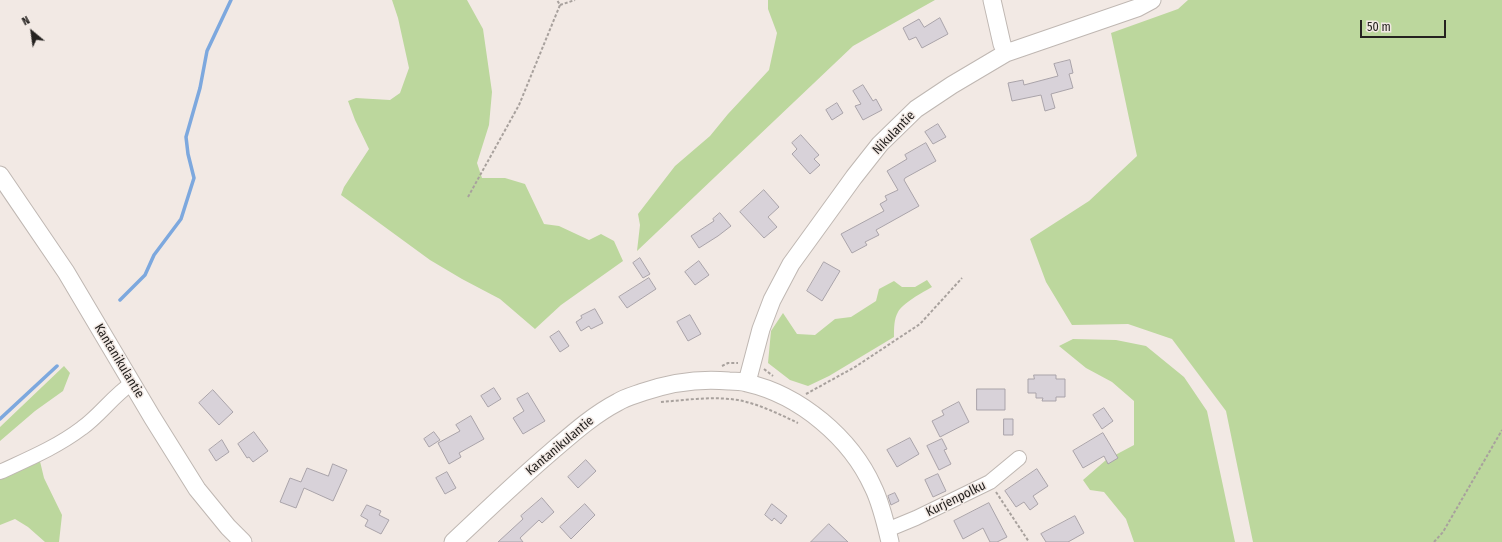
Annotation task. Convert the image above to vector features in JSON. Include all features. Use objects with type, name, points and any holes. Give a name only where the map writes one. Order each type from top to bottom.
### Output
[{"type":"street","points":[[992,0],[1002,44],[1006,53]]},
{"type":"street","name":"Nikulantie","points":[[747,382],[761,329],[772,300],[792,264],[854,177],[880,144],[916,109],[952,85],[1006,53],[1137,8],[1152,0]]},
{"type":"street","name":"Kantanikulantie","points":[[0,175],[66,272],[152,417],[197,489],[228,528],[243,542]]},
{"type":"street","name":"Kantanikulantie","points":[[453,542],[586,421],[619,401],[658,387],[686,380],[747,382],[772,391],[792,401],[820,420],[839,437],[859,463],[873,487],[888,536]]},
{"type":"street","points":[[0,472],[59,444],[83,427],[122,390],[132,383]]},
{"type":"street","name":"Kurjenpolku","points":[[888,536],[916,518],[990,482],[1019,458]]},
{"type":"path","points":[[557,0],[560,5]]},
{"type":"path","points":[[468,197],[519,105],[560,5],[575,0]]},
{"type":"path","points":[[792,401],[855,367],[920,324],[962,278]]},
{"type":"path","points":[[655,403],[714,398],[738,400],[766,409],[801,424]]},
{"type":"path","points":[[1434,542],[1443,532],[1502,430]]},
{"type":"path","points":[[990,482],[1029,542]]},
{"type":"green space","points":[[392,0],[467,0],[483,29],[492,92],[489,125],[477,163],[482,178],[505,178],[525,184],[544,224],[559,226],[589,240],[601,234],[614,241],[623,261],[561,305],[535,329],[500,299],[430,260],[341,195],[344,187],[369,149],[355,120],[348,101],[356,98],[390,100],[400,93],[409,68],[398,18]]},
{"type":"green space","points":[[768,0],[935,0],[853,46],[637,251],[640,225],[638,214],[675,166],[710,136],[728,114],[769,70],[777,33],[768,9]]},
{"type":"green space","points":[[1188,0],[1502,0],[1502,542],[1253,542],[1226,411],[1172,339],[1128,324],[1072,325],[1046,282],[1030,239],[1089,201],[1137,156],[1111,33],[1178,9]]},
{"type":"green space","points":[[927,280],[932,287],[909,301],[898,312],[894,327],[894,337],[829,376],[808,386],[790,380],[768,363],[771,331],[783,313],[797,334],[815,335],[835,319],[851,317],[876,301],[879,289],[894,281],[902,287],[915,287]]},
{"type":"green space","points":[[1073,339],[1116,340],[1146,346],[1184,377],[1207,411],[1235,542],[1134,542],[1126,519],[1104,492],[1090,490],[1083,480],[1106,460],[1134,445],[1134,401],[1112,382],[1086,368],[1059,346]]},
{"type":"green space","points":[[64,366],[70,373],[63,391],[35,411],[0,441],[0,427]]},
{"type":"green space","points":[[38,453],[44,478],[62,515],[59,542],[45,542],[28,527],[15,519],[0,525],[0,473]]},
{"type":"building","points":[[940,18],[948,34],[922,48],[916,37],[909,40],[903,28],[919,19],[924,27]]},
{"type":"building","points":[[1070,60],[1073,73],[1069,74],[1073,88],[1051,94],[1055,108],[1045,111],[1041,95],[1012,101],[1008,83],[1023,80],[1024,85],[1058,76],[1054,64]]},
{"type":"building","points":[[863,85],[873,101],[876,99],[882,110],[863,120],[855,106],[861,104],[853,91]]},
{"type":"building","points":[[837,103],[843,113],[832,120],[826,110]]},
{"type":"building","points":[[938,124],[946,137],[933,144],[925,132]]},
{"type":"building","points":[[801,135],[819,155],[814,159],[820,165],[810,174],[792,154],[797,149],[792,143]]},
{"type":"building","points":[[926,143],[936,161],[905,178],[904,180],[919,206],[876,230],[879,235],[865,242],[867,245],[852,253],[841,234],[884,211],[880,204],[887,200],[885,196],[898,190],[887,171],[907,159],[905,155]]},
{"type":"building","points":[[764,190],[779,207],[768,217],[777,227],[764,238],[740,212]]},
{"type":"building","points":[[720,213],[731,226],[699,248],[691,236],[714,221],[713,219]]},
{"type":"building","points":[[640,258],[650,274],[643,278],[633,263]]},
{"type":"building","points":[[699,261],[709,275],[695,285],[685,272]]},
{"type":"building","points":[[824,262],[840,271],[822,301],[807,291]]},
{"type":"building","points":[[649,278],[656,289],[627,308],[619,297]]},
{"type":"building","points":[[595,309],[603,323],[591,329],[589,326],[581,331],[576,322],[582,318],[581,316]]},
{"type":"building","points":[[690,315],[701,334],[688,341],[677,322]]},
{"type":"building","points":[[559,331],[569,346],[560,352],[550,337]]},
{"type":"building","points":[[1034,375],[1056,375],[1056,379],[1065,379],[1065,397],[1056,397],[1056,401],[1042,401],[1043,398],[1036,398],[1036,393],[1028,393],[1028,379],[1034,379]]},
{"type":"building","points":[[494,388],[501,399],[488,407],[481,396]]},
{"type":"building","points":[[977,389],[1005,389],[1005,410],[977,410]]},
{"type":"building","points":[[213,390],[233,412],[219,425],[199,403]]},
{"type":"building","points":[[528,393],[545,421],[523,434],[513,418],[524,411],[517,399]]},
{"type":"building","points":[[959,402],[969,422],[940,437],[932,421],[944,415],[942,411]]},
{"type":"building","points":[[1104,408],[1113,421],[1102,429],[1093,415]]},
{"type":"building","points":[[471,416],[484,439],[459,453],[461,457],[449,464],[438,443],[460,431],[456,425]]},
{"type":"building","points":[[1004,419],[1013,419],[1013,435],[1004,435]]},
{"type":"building","points":[[254,432],[268,451],[253,462],[249,457],[247,458],[238,444]]},
{"type":"building","points":[[434,432],[440,440],[429,447],[424,439]]},
{"type":"building","points":[[1103,433],[1118,458],[1108,464],[1104,456],[1083,468],[1073,451]]},
{"type":"building","points":[[910,438],[919,454],[897,467],[887,450]]},
{"type":"building","points":[[942,439],[947,449],[944,450],[951,464],[939,470],[927,446]]},
{"type":"building","points":[[222,440],[229,452],[216,461],[209,450]]},
{"type":"building","points":[[586,460],[596,471],[578,488],[568,477]]},
{"type":"building","points":[[333,464],[347,470],[333,501],[304,488],[296,508],[280,502],[290,478],[301,482],[307,468],[328,476]]},
{"type":"building","points":[[1037,469],[1048,486],[1033,496],[1038,504],[1030,510],[1024,502],[1016,507],[1005,491]]},
{"type":"building","points":[[447,472],[456,488],[445,494],[436,478]]},
{"type":"building","points":[[938,474],[946,491],[933,497],[925,480]]},
{"type":"building","points":[[895,493],[899,501],[891,505],[888,496]]},
{"type":"building","points":[[542,498],[554,512],[542,523],[539,520],[520,538],[523,542],[498,542],[523,519],[521,516]]},
{"type":"building","points":[[989,503],[1007,537],[997,542],[990,542],[983,528],[963,539],[954,521]]},
{"type":"building","points":[[585,504],[595,515],[571,539],[560,527]]},
{"type":"building","points":[[772,504],[787,516],[781,524],[774,518],[772,521],[765,515]]},
{"type":"building","points":[[367,505],[381,511],[379,515],[389,520],[381,534],[365,526],[368,520],[361,516]]},
{"type":"building","points":[[1075,516],[1084,533],[1068,542],[1046,542],[1041,534]]},
{"type":"building","points":[[829,524],[848,542],[811,542]]},
{"type":"waterway","points":[[120,300],[145,275],[154,255],[181,219],[194,178],[188,154],[186,137],[200,88],[207,51],[231,0]]},
{"type":"waterway","points":[[0,419],[57,366]]}]
